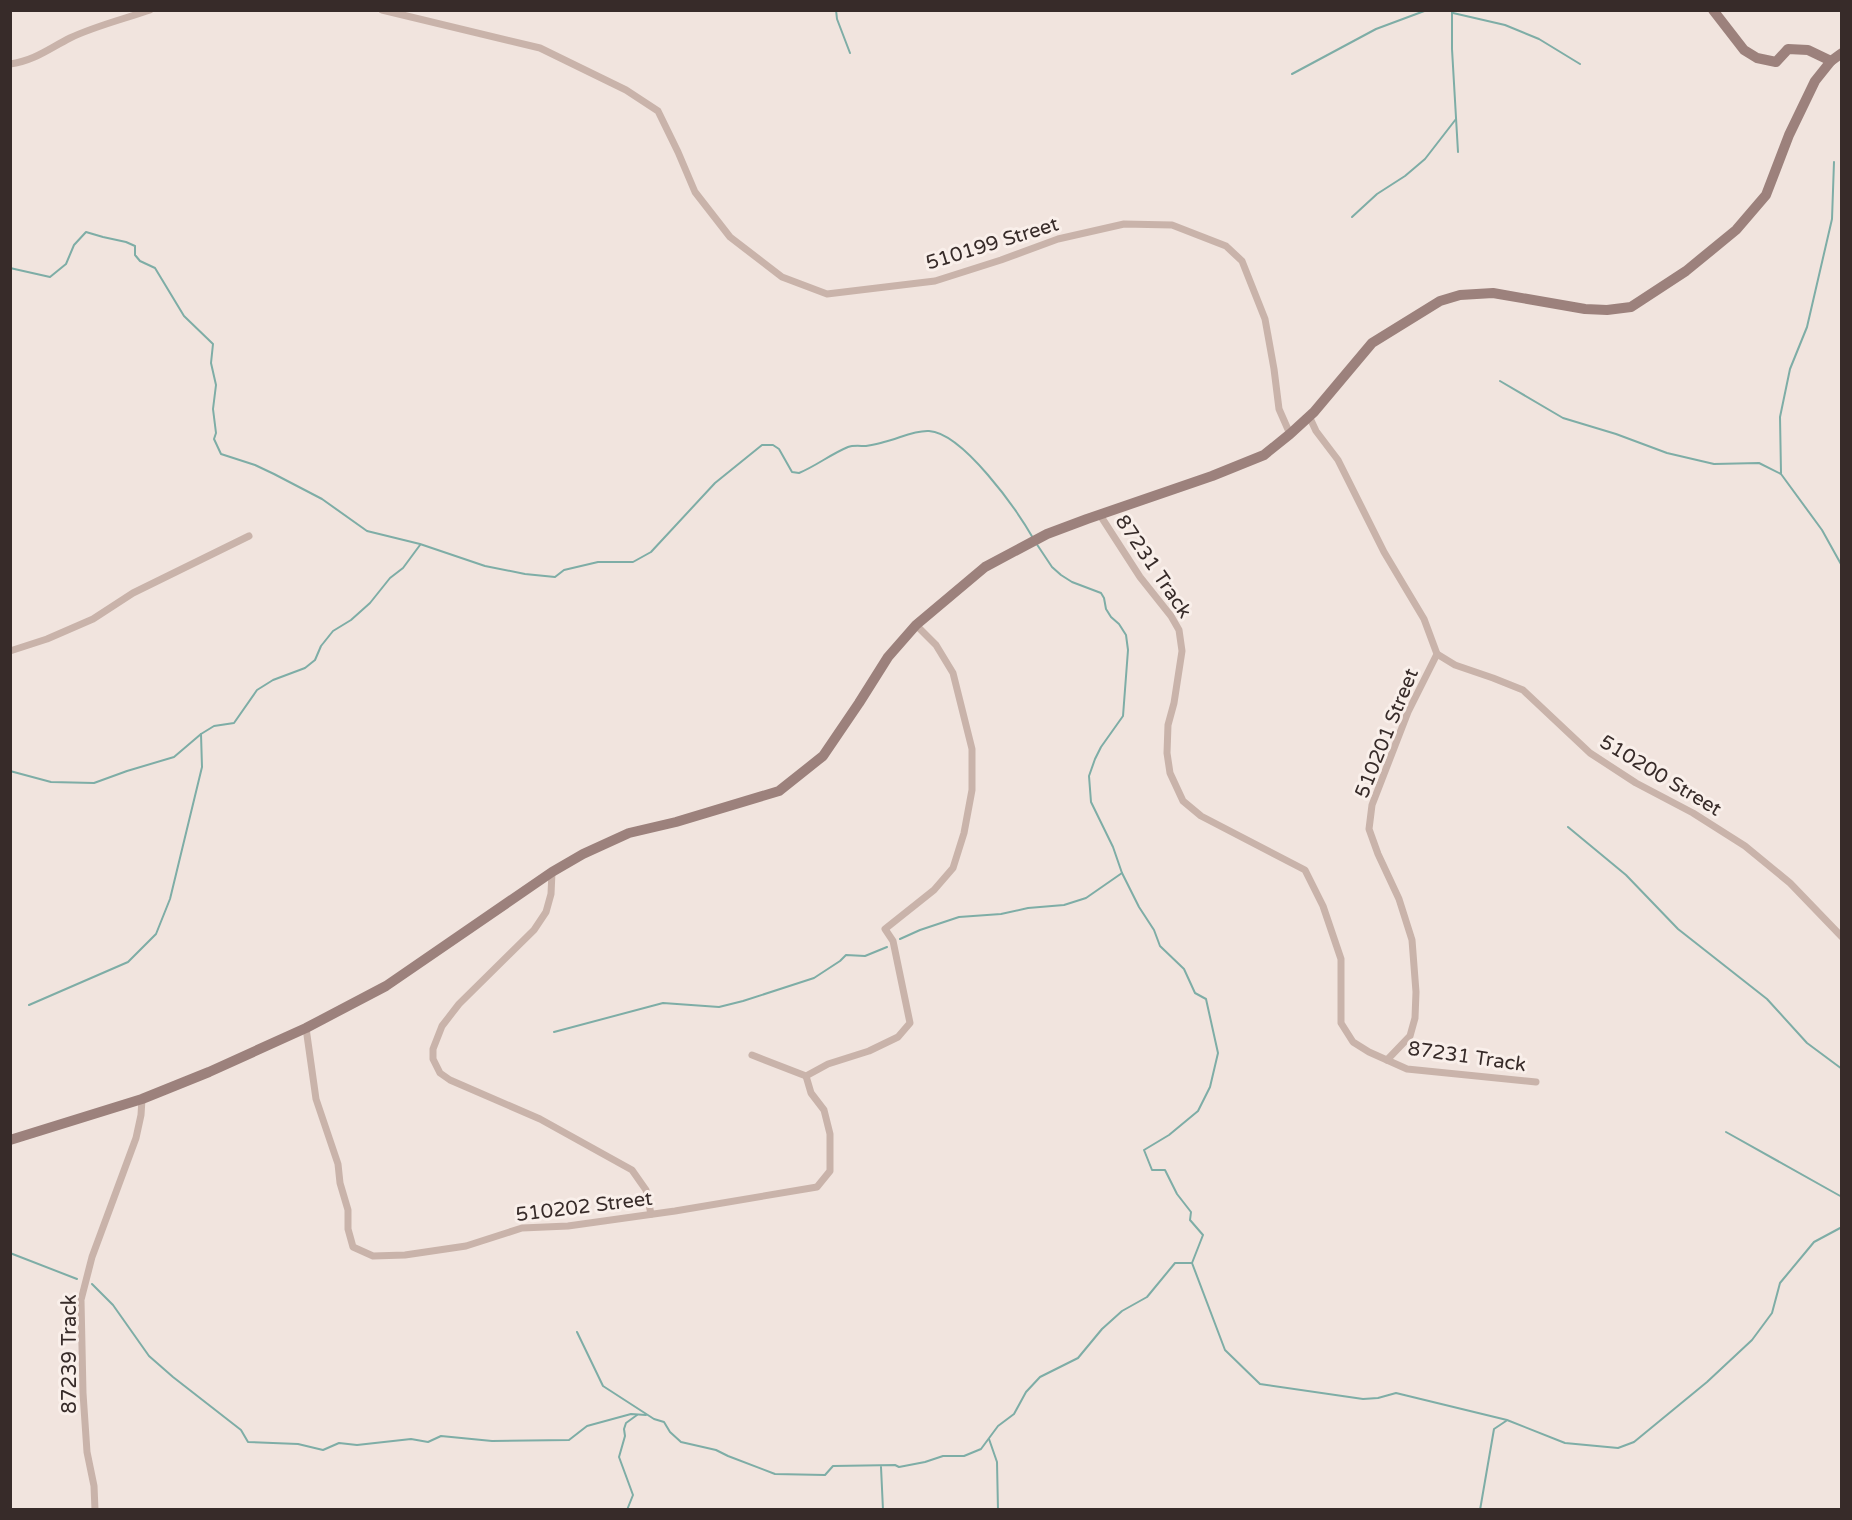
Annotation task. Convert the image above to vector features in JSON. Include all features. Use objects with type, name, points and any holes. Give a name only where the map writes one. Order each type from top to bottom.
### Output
[{"type":"street","points":[[10,64],[21,63],[40,56],[71,38],[150,10]]},
{"type":"street","name":"510199 Street","points":[[382,10],[540,48],[626,90],[658,111],[694,192],[730,237],[782,277],[827,294],[934,280],[1001,260],[1058,239],[1124,224],[1172,225],[1226,246],[1242,261],[1265,319],[1279,409],[1290,434]]},
{"type":"street","points":[[1713,10],[1744,50],[1757,58],[1776,62],[1788,49],[1808,50],[1831,61]]},
{"type":"street","points":[[10,1140],[142,1099],[209,1072],[306,1028],[386,986],[583,854],[629,833],[686,820],[779,791],[823,756],[860,703],[888,657],[916,625],[985,567],[1047,534],[1212,476],[1264,454],[1314,412],[1372,343],[1440,301],[1460,295],[1493,293],[1586,309],[1607,310],[1631,307],[1686,271],[1736,230],[1766,195],[1788,135],[1815,81],[1831,61],[1842,53]]},
{"type":"street","points":[[1309,416],[1316,431],[1338,460],[1384,552],[1424,619],[1437,654]]},
{"type":"street","name":"87231 Track","points":[[1100,515],[1140,577],[1171,615],[1179,630],[1182,651],[1174,703],[1168,724],[1167,753],[1170,773],[1183,801],[1200,816],[1305,870],[1323,906],[1341,959],[1341,1023],[1353,1042],[1407,1069],[1536,1082]]},
{"type":"street","points":[[10,651],[47,639],[93,619],[133,593],[249,536]]},
{"type":"street","points":[[752,1055],[806,1076],[828,1064],[869,1051],[898,1037],[910,1023],[893,941],[885,929],[934,890],[952,868],[964,833],[972,790],[972,749],[953,673],[936,645],[916,625]]},
{"type":"street","name":"510200 Street","points":[[1437,654],[1455,665],[1523,690],[1590,753],[1636,783],[1693,813],[1745,846],[1790,883],[1842,937]]},
{"type":"street","name":"510201 Street","points":[[1387,1060],[1410,1036],[1415,1018],[1416,992],[1412,940],[1400,899],[1378,854],[1369,829],[1372,805],[1408,712],[1437,654]]},
{"type":"street","points":[[552,873],[551,894],[546,912],[534,930],[459,1004],[442,1026],[433,1049],[433,1059],[440,1073],[450,1080],[540,1119],[632,1170],[646,1190],[651,1214]]},
{"type":"street","name":"510202 Street","points":[[306,1028],[316,1099],[338,1164],[353,1247],[373,1256],[405,1255],[466,1246],[522,1228],[568,1226],[817,1187],[830,1172],[830,1134],[824,1110],[812,1093],[806,1076]]},
{"type":"street","name":"87239 Track","points":[[95,1509],[94,1486],[87,1452],[83,1393],[81,1300],[92,1257],[136,1138],[142,1099]]},
{"type":"waterway","points":[[836,10],[837,19],[850,53]]},
{"type":"waterway","points":[[1292,74],[1376,29],[1427,10]]},
{"type":"waterway","points":[[1452,10],[1458,152]]},
{"type":"waterway","points":[[1453,13],[1505,25],[1539,39],[1580,64]]},
{"type":"waterway","points":[[1352,217],[1377,194],[1405,176],[1425,159],[1456,119]]},
{"type":"waterway","points":[[1781,473],[1780,417],[1790,369],[1807,327],[1832,219],[1834,162]]},
{"type":"waterway","points":[[10,268],[50,277],[66,264],[74,245],[86,232],[135,246],[135,255],[140,261],[155,268],[184,316],[213,344],[211,363],[216,385],[213,409],[216,433],[214,439],[221,454],[255,465],[322,499],[367,531],[420,544],[485,566],[555,577],[564,570],[598,562],[633,562],[651,552],[715,483],[762,445],[773,445],[779,449],[792,472],[799,473],[848,447],[866,446],[923,431],[943,435],[973,458],[1002,492],[1033,538]]},
{"type":"waterway","points":[[1500,381],[1563,418],[1667,453],[1714,464],[1759,463],[1781,474],[1822,530],[1842,566]]},
{"type":"waterway","points":[[1036,543],[1052,567],[1061,575],[1072,582],[1101,593],[1106,609],[1126,635],[1128,650],[1123,716],[1095,759],[1089,776],[1091,802],[1113,847],[1122,873],[1139,907],[1154,930],[1160,946],[1184,969],[1195,993],[1206,999],[1218,1053],[1210,1087],[1198,1111],[1169,1135],[1144,1150],[1152,1170],[1165,1170],[1177,1194],[1191,1212],[1190,1220],[1203,1235],[1192,1263],[1225,1350],[1260,1384],[1363,1399],[1396,1393],[1507,1420],[1565,1443],[1618,1448],[1634,1442],[1707,1382],[1752,1340],[1772,1313],[1780,1283],[1814,1242],[1842,1227]]},
{"type":"waterway","points":[[10,771],[51,782],[94,783],[174,757],[214,726],[234,723],[257,690],[273,680],[305,668],[315,660],[321,646],[333,631],[351,620],[370,603],[390,578],[403,568],[420,545]]},
{"type":"waterway","points":[[29,1005],[128,962],[156,934],[170,899],[202,767],[201,734]]},
{"type":"waterway","points":[[1568,827],[1626,875],[1678,929],[1767,999],[1807,1043],[1842,1069]]},
{"type":"waterway","points":[[900,939],[959,917],[1064,905],[1086,898],[1122,873]]},
{"type":"waterway","points":[[554,1032],[663,1003],[719,1007],[743,1001],[814,978],[846,955],[865,956],[887,947]]},
{"type":"waterway","points":[[1726,1132],[1842,1197]]},
{"type":"waterway","points":[[10,1253],[77,1279]]},
{"type":"waterway","points":[[577,1332],[603,1386],[654,1419],[664,1422],[670,1432],[681,1442],[716,1450],[775,1474],[825,1475],[833,1466],[895,1465],[899,1467],[943,1456],[964,1456],[981,1449],[998,1426],[1014,1414],[1026,1392],[1040,1377],[1078,1358],[1102,1329],[1122,1311],[1147,1297],[1175,1263],[1192,1263]]},
{"type":"waterway","points":[[92,1284],[113,1305],[149,1356],[241,1430],[248,1442],[298,1444],[323,1450],[339,1443],[357,1445],[411,1439],[428,1442],[441,1436],[492,1441],[569,1440],[587,1426],[631,1414],[646,1415]]},
{"type":"waterway","points":[[627,1510],[633,1495],[619,1457],[626,1423],[637,1415]]},
{"type":"waterway","points":[[1480,1510],[1494,1429],[1506,1421]]},
{"type":"waterway","points":[[989,1439],[997,1462],[998,1510]]},
{"type":"waterway","points":[[881,1467],[883,1510]]}]
